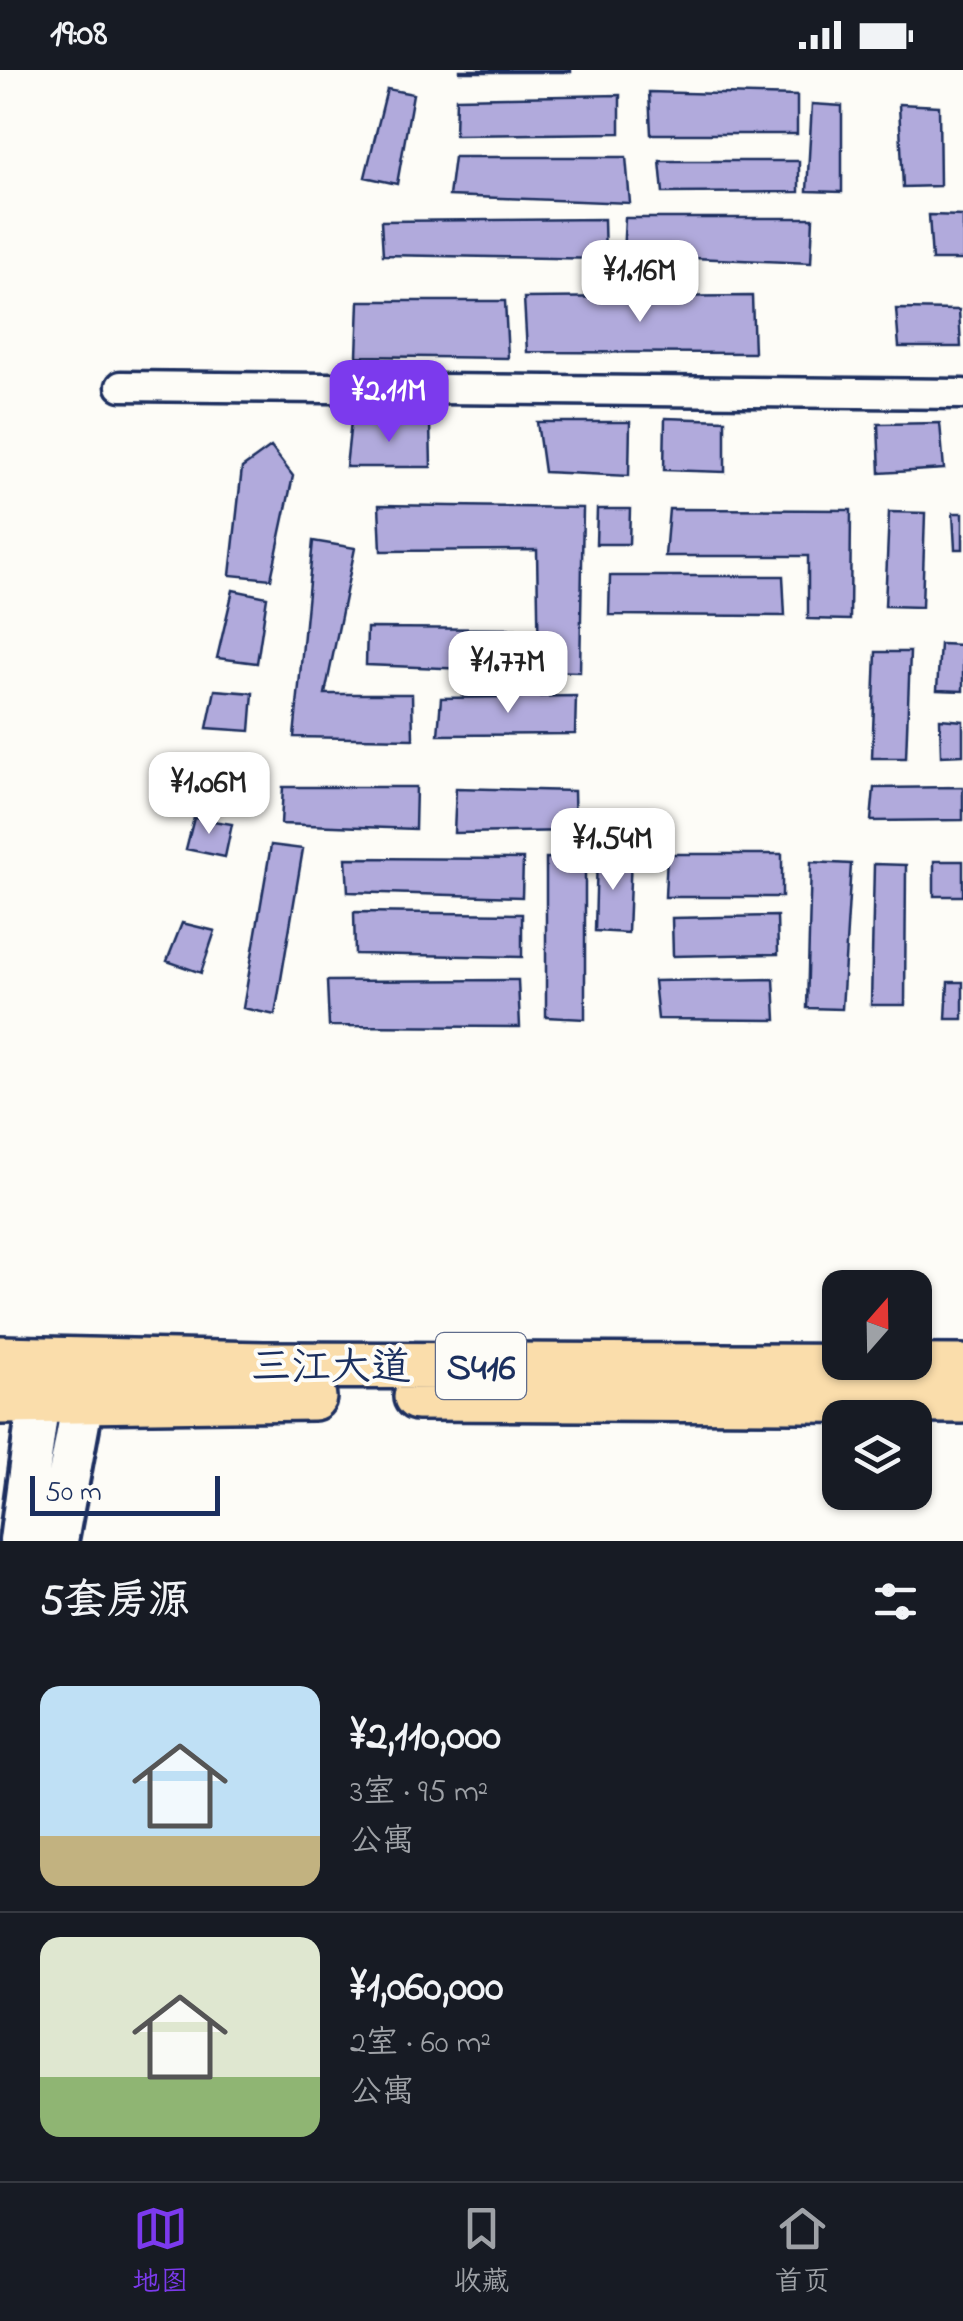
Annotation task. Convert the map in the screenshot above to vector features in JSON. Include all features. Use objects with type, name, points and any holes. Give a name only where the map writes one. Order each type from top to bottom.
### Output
[{"type":"main road","name":"三江大道","points":[[20,1380],[87,1380],[264,1366],[963,1368]]},
{"type":"main road","points":[[20,1380],[20,1541]]},
{"type":"main road","name":"三江大道","points":[[87,1380],[230,1396],[963,1400]]},
{"type":"main road","points":[[57,1541],[87,1380]]},
{"type":"street","points":[[122,386],[963,394]]},
{"type":"building","points":[[571,70],[571,72],[460,72]]},
{"type":"building","points":[[387,89],[413,94],[397,184],[365,177]]},
{"type":"building","points":[[649,92],[797,96],[797,134],[651,134]]},
{"type":"building","points":[[620,95],[620,133],[455,135],[456,98]]},
{"type":"building","points":[[812,104],[842,106],[842,192],[807,191]]},
{"type":"building","points":[[899,104],[939,106],[940,186],[903,187]]},
{"type":"building","points":[[454,157],[626,157],[630,203],[449,196]]},
{"type":"building","points":[[660,161],[799,161],[799,192],[663,193]]},
{"type":"building","points":[[929,215],[963,216],[963,260],[932,260]]},
{"type":"building","points":[[625,218],[813,218],[811,263],[623,255]]},
{"type":"building","points":[[604,219],[605,259],[383,255],[381,221]]},
{"type":"building","points":[[752,296],[754,353],[527,352],[524,298]]},
{"type":"building","points":[[359,301],[505,301],[508,358],[357,356]]},
{"type":"building","points":[[896,309],[959,310],[961,347],[899,347]]},
{"type":"building","points":[[665,418],[725,420],[725,472],[664,470]]},
{"type":"building","points":[[351,421],[430,423],[431,467],[346,467]]},
{"type":"building","points":[[537,422],[630,422],[629,476],[544,472]]},
{"type":"building","points":[[940,423],[944,469],[880,473],[878,424]]},
{"type":"building","points":[[271,447],[293,476],[271,579],[230,575],[242,468]]},
{"type":"building","points":[[379,505],[583,508],[580,672],[539,671],[537,550],[381,551]]},
{"type":"building","points":[[597,509],[630,509],[629,544],[596,544]]},
{"type":"building","points":[[669,509],[851,510],[850,620],[808,619],[808,556],[665,556]]},
{"type":"building","points":[[889,512],[925,513],[922,607],[885,606]]},
{"type":"building","points":[[953,513],[963,513],[963,549],[955,549]]},
{"type":"building","points":[[313,541],[355,548],[325,694],[412,694],[413,739],[294,737]]},
{"type":"building","points":[[610,576],[783,576],[785,616],[609,615]]},
{"type":"building","points":[[233,590],[267,597],[257,663],[217,658]]},
{"type":"building","points":[[367,628],[516,629],[519,671],[366,665]]},
{"type":"building","points":[[940,644],[963,645],[963,691],[937,690]]},
{"type":"building","points":[[876,652],[910,652],[906,758],[872,758]]},
{"type":"building","points":[[215,690],[253,693],[250,731],[207,728]]},
{"type":"building","points":[[576,696],[575,734],[438,735],[441,698]]},
{"type":"building","points":[[940,719],[963,721],[963,755],[941,756]]},
{"type":"building","points":[[283,787],[416,787],[415,829],[281,824]]},
{"type":"building","points":[[963,787],[963,820],[871,821],[874,788]]},
{"type":"building","points":[[456,788],[574,791],[575,831],[454,833]]},
{"type":"building","points":[[194,818],[232,824],[225,857],[186,849]]},
{"type":"building","points":[[271,845],[303,849],[275,1015],[243,1008]]},
{"type":"building","points":[[597,853],[631,854],[628,933],[595,931]]},
{"type":"building","points":[[667,854],[782,854],[782,897],[665,897]]},
{"type":"building","points":[[346,858],[523,859],[522,897],[348,892]]},
{"type":"building","points":[[546,858],[585,859],[585,1019],[546,1017]]},
{"type":"building","points":[[934,861],[963,861],[963,896],[934,896]]},
{"type":"building","points":[[811,862],[851,864],[842,1009],[807,1008]]},
{"type":"building","points":[[874,864],[906,865],[905,1005],[871,1005]]},
{"type":"building","points":[[354,912],[522,914],[522,957],[355,954]]},
{"type":"building","points":[[777,916],[778,954],[673,956],[672,918]]},
{"type":"building","points":[[182,923],[215,931],[201,973],[167,961]]},
{"type":"building","points":[[774,979],[776,1020],[658,1019],[654,981]]},
{"type":"building","points":[[518,980],[520,1027],[329,1026],[327,981]]},
{"type":"building","points":[[948,982],[963,982],[963,1019],[946,1019]]}]
